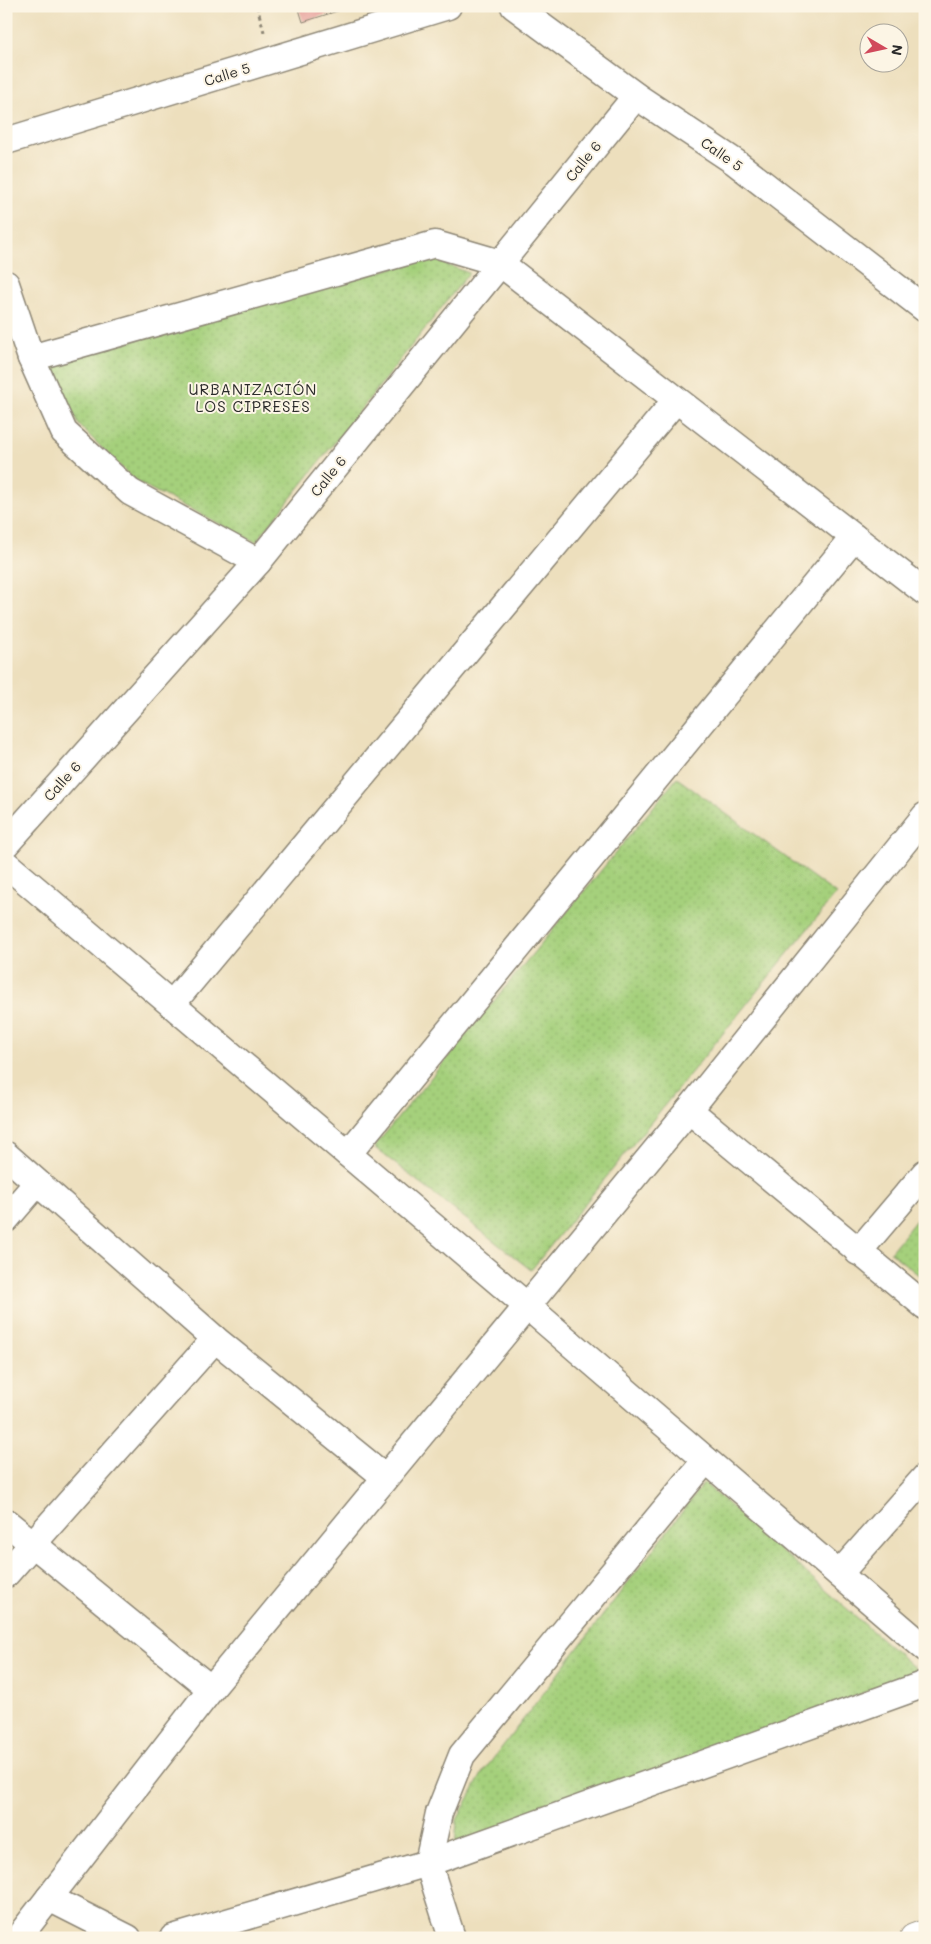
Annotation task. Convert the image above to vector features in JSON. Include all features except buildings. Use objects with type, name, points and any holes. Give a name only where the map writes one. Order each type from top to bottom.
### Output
[{"type":"street","name":"Calle 5","points":[[6,141],[448,6]]},
{"type":"street","name":"Calle 5","points":[[514,6],[636,96],[735,162],[925,309]]},
{"type":"street","name":"Calle 6","points":[[6,844],[258,562],[636,96]]},
{"type":"street","points":[[31,358],[435,244],[500,263],[925,592]]},
{"type":"street","points":[[6,284],[31,358],[64,432],[130,492],[258,562]]},
{"type":"street","points":[[172,1004],[676,400]]},
{"type":"street","points":[[348,1154],[854,537]]},
{"type":"street","points":[[18,1938],[211,1689],[689,1110],[925,816]]},
{"type":"street","points":[[6,864],[527,1306],[925,1648]]},
{"type":"street","points":[[689,1110],[925,1306]]},
{"type":"street","points":[[6,1155],[215,1338],[385,1477]]},
{"type":"street","points":[[858,1252],[925,1172]]},
{"type":"street","points":[[6,1219],[37,1183]]},
{"type":"street","points":[[6,1574],[215,1338]]},
{"type":"street","points":[[452,1938],[428,1863],[439,1812],[462,1755],[706,1460]]},
{"type":"street","points":[[839,1574],[925,1477]]},
{"type":"street","points":[[6,1522],[211,1689]]},
{"type":"street","points":[[173,1938],[428,1863],[925,1684]]},
{"type":"street","points":[[49,1898],[128,1938]]},
{"type":"street","points":[[914,1938],[925,1934]]},
{"type":"green space","points":[[429,258],[469,273],[256,542],[135,481],[79,425],[49,364]]},
{"type":"green space","points":[[677,778],[836,894],[531,1270],[374,1147]]},
{"type":"green space","points":[[925,1209],[925,1280],[890,1252]]},
{"type":"green space","points":[[704,1483],[919,1672],[455,1847],[457,1820],[483,1772]]},
{"type":"district","name":"URBANIZACIÓN LOS CIPRESES","points":[[253,398]]}]
